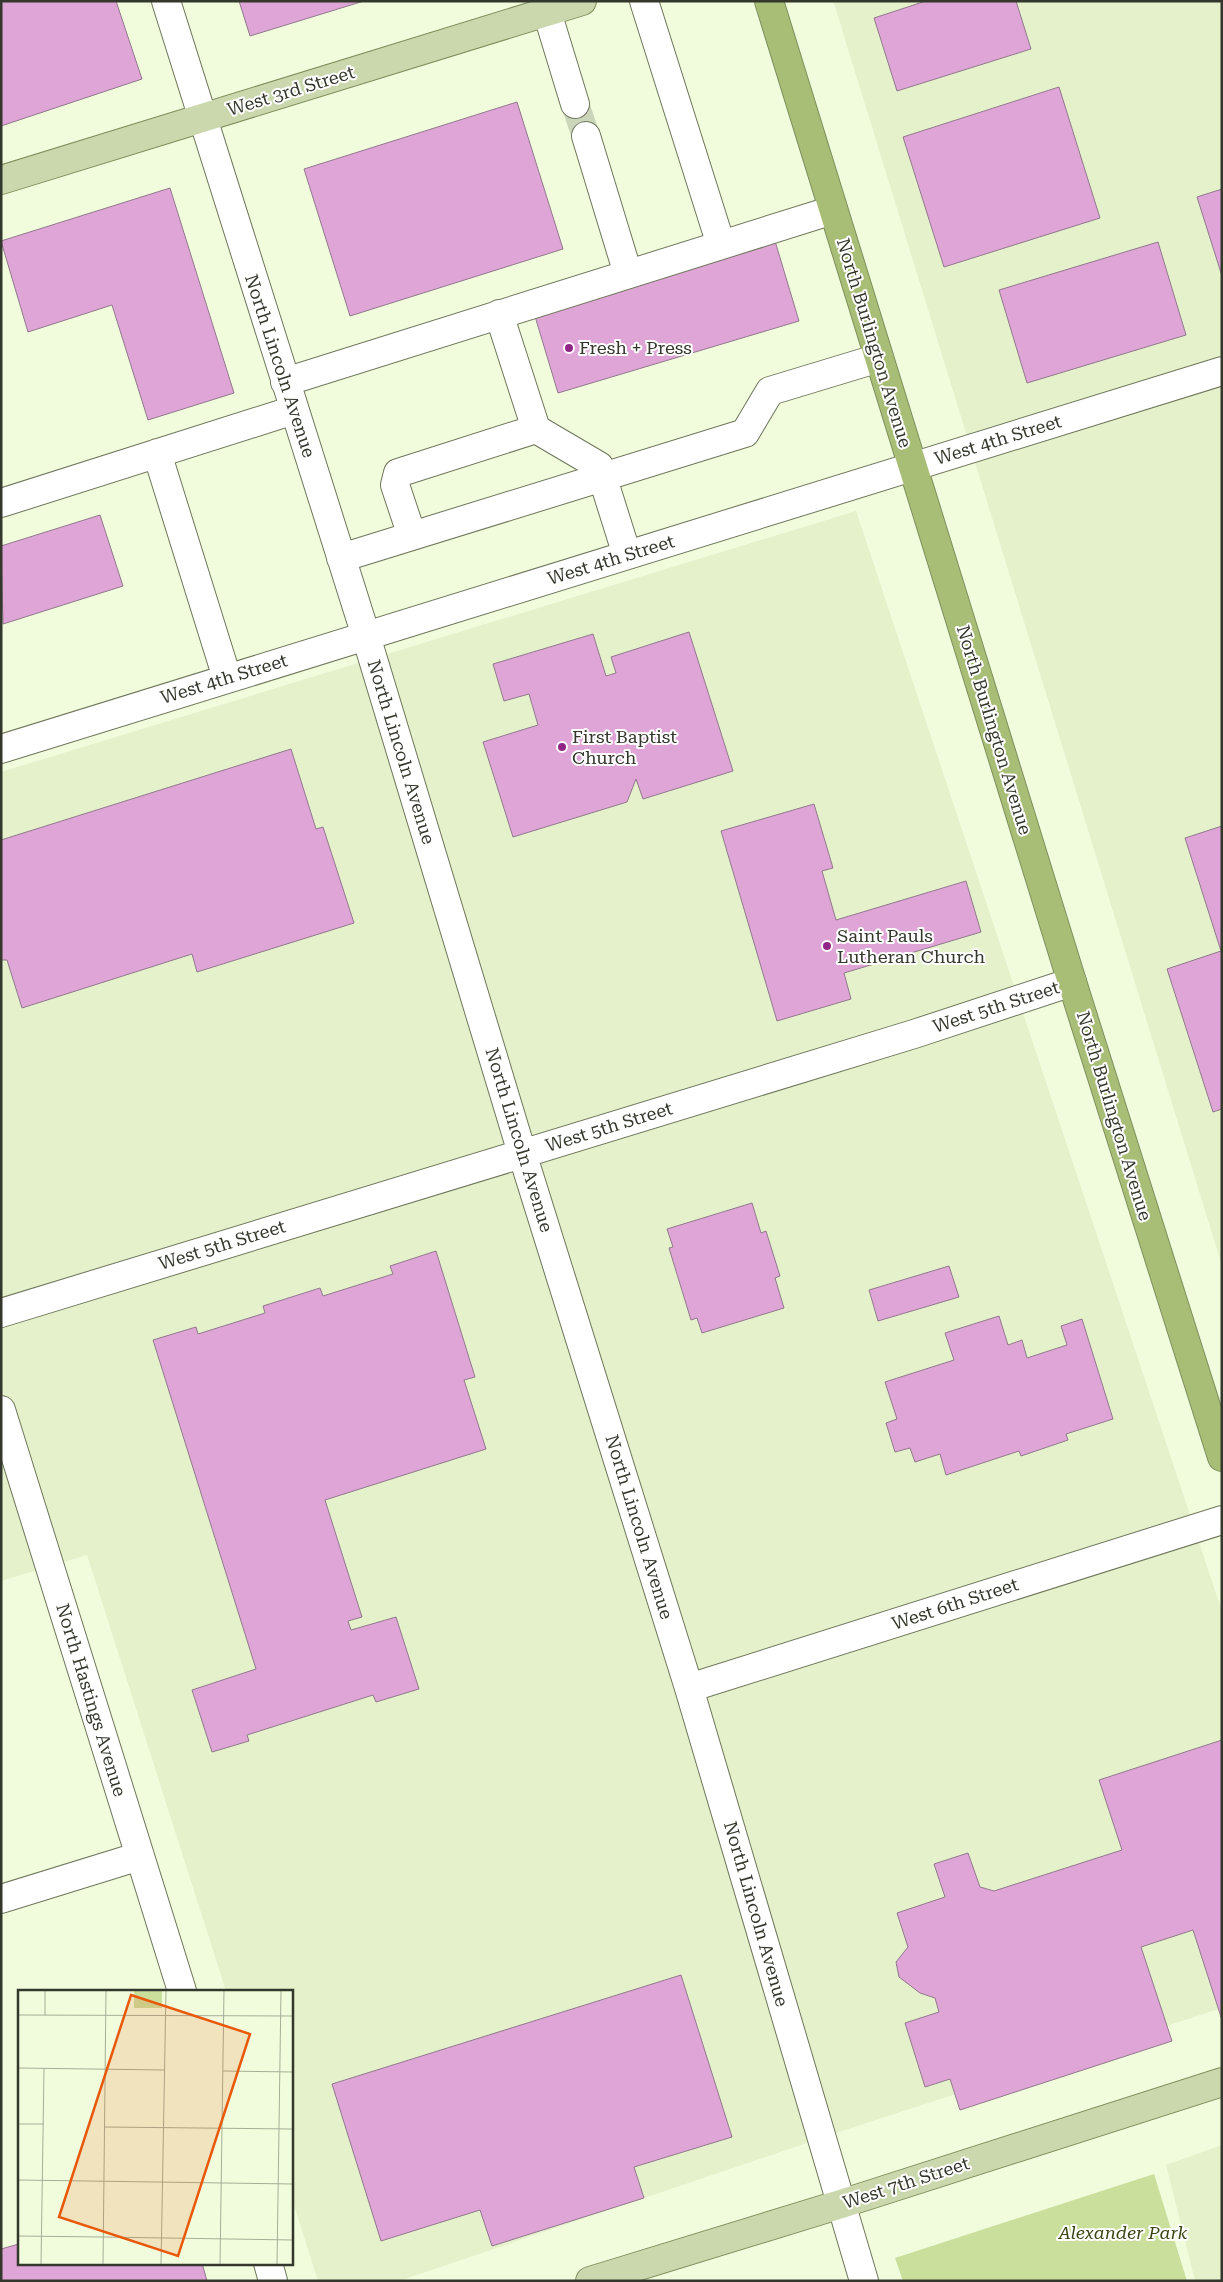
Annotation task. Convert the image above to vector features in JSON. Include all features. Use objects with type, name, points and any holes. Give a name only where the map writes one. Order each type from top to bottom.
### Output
[{"type":"highway","name":"North Burlington Avenue","points":[[769,1],[1072,982],[1222,1457]]},
{"type":"main road","name":"West 3rd Street","points":[[1,180],[582,1]]},
{"type":"main road","name":"West 7th Street","points":[[590,2281],[841,2204],[1222,2082]]},
{"type":"street","name":"North Lincoln Avenue","points":[[166,1],[366,636],[522,1153],[689,1688],[864,2281]]},
{"type":"street","points":[[644,1],[721,245]]},
{"type":"street","points":[[547,12],[575,104]]},
{"type":"street","points":[[586,136],[628,274]]},
{"type":"street","points":[[285,382],[833,210]]},
{"type":"street","points":[[499,314],[536,429],[599,466],[627,555]]},
{"type":"street","points":[[341,558],[745,433],[770,391],[879,358]]},
{"type":"street","name":"West 4th Street","points":[[1,749],[1222,371]]},
{"type":"street","points":[[1,503],[294,410]]},
{"type":"street","points":[[412,536],[395,484],[398,473],[536,429]]},
{"type":"street","points":[[157,453],[227,678]]},
{"type":"street","name":"West 5th Street","points":[[1,1313],[904,1037],[1072,982]]},
{"type":"street","name":"North Hastings Avenue","points":[[1,1410],[182,1990]]},
{"type":"street","name":"West 6th Street","points":[[689,1688],[1222,1520]]},
{"type":"street","points":[[1,1899],[140,1856]]},
{"type":"street","points":[[268,2264],[274,2281]]},
{"type":"shaded area","points":[[833,1],[1222,1],[1222,1266],[836,10]]},
{"type":"shaded area","points":[[856,511],[1222,1611],[1222,2008],[857,2126],[399,2281],[318,2281],[292,2199],[292,1990],[226,1990],[87,1555],[1,1581],[1,772]]},
{"type":"shaded area","points":[[1222,2145],[1222,2281],[1195,2281],[1166,2165]]},
{"type":"green space","name":"Alexander Park","points":[[1154,2174],[1187,2281],[903,2281],[895,2258]]},
{"type":"building","points":[[1,1],[116,1],[142,79],[1,126]]},
{"type":"building","points":[[239,1],[364,1],[250,36]]},
{"type":"building","points":[[926,1],[1016,1],[1031,49],[897,91],[874,18]]},
{"type":"building","points":[[1059,87],[1100,218],[944,267],[903,137]]},
{"type":"building","points":[[517,102],[563,249],[350,316],[304,169]]},
{"type":"building","points":[[170,188],[234,393],[148,420],[112,305],[28,332],[1,241]]},
{"type":"building","points":[[1222,189],[1222,276],[1197,197]]},
{"type":"building","points":[[775,241],[799,321],[558,393],[534,313]]},
{"type":"building","points":[[1158,242],[1186,335],[1027,383],[999,290]]},
{"type":"building","points":[[100,515],[123,586],[3,624],[1,546]]},
{"type":"building","points":[[689,632],[733,771],[643,799],[636,779],[627,802],[513,837],[483,742],[538,725],[529,694],[504,701],[493,664],[593,634],[606,676],[616,673],[611,657]]},
{"type":"building","points":[[291,749],[316,829],[323,827],[354,923],[197,972],[192,954],[22,1008],[7,960],[1,960],[1,840]]},
{"type":"building","points":[[814,804],[833,868],[822,871],[836,920],[966,881],[981,932],[844,973],[851,999],[777,1021],[721,831]]},
{"type":"building","points":[[1222,826],[1222,1109],[1213,1112],[1167,969],[1221,951],[1185,838]]},
{"type":"building","points":[[752,1203],[761,1233],[766,1231],[780,1276],[775,1278],[784,1308],[702,1333],[697,1318],[691,1320],[669,1248],[673,1247],[667,1229]]},
{"type":"building","points":[[436,1251],[475,1377],[464,1380],[486,1449],[325,1500],[362,1617],[348,1621],[351,1630],[396,1617],[419,1689],[376,1702],[373,1695],[247,1735],[249,1741],[212,1752],[192,1690],[256,1669],[153,1340],[196,1327],[198,1334],[265,1313],[263,1306],[320,1288],[323,1296],[393,1274],[390,1266]]},
{"type":"building","points":[[949,1266],[959,1297],[878,1321],[869,1290]]},
{"type":"building","points":[[999,1316],[1008,1345],[1022,1340],[1027,1358],[1067,1345],[1061,1326],[1082,1319],[1113,1419],[1066,1434],[1068,1440],[1021,1456],[1019,1451],[946,1475],[940,1454],[915,1462],[910,1448],[895,1452],[886,1423],[897,1419],[885,1382],[954,1360],[945,1333]]},
{"type":"building","points":[[1222,1740],[1222,2020],[1193,1930],[1141,1947],[1172,2041],[960,2110],[950,2079],[925,2087],[905,2023],[939,2012],[935,1998],[920,1993],[899,1977],[896,1962],[908,1947],[897,1913],[945,1897],[934,1864],[968,1853],[980,1887],[994,1891],[1122,1850],[1099,1780]]},
{"type":"building","points":[[681,1975],[732,2137],[634,2167],[644,2198],[492,2246],[480,2210],[381,2241],[332,2084]]},
{"type":"building","points":[[18,2244],[18,2264],[202,2264],[207,2281],[1,2281],[1,2249]]},
{"type":"tunnel","points":[[575,104],[586,136]]},
{"type":"place","name":"Fresh + Press","points":[[569,348]]},
{"type":"place","name":"First Baptist Church","points":[[562,747]]},
{"type":"place","name":"Saint Pauls Lutheran Church","points":[[827,946]]}]
